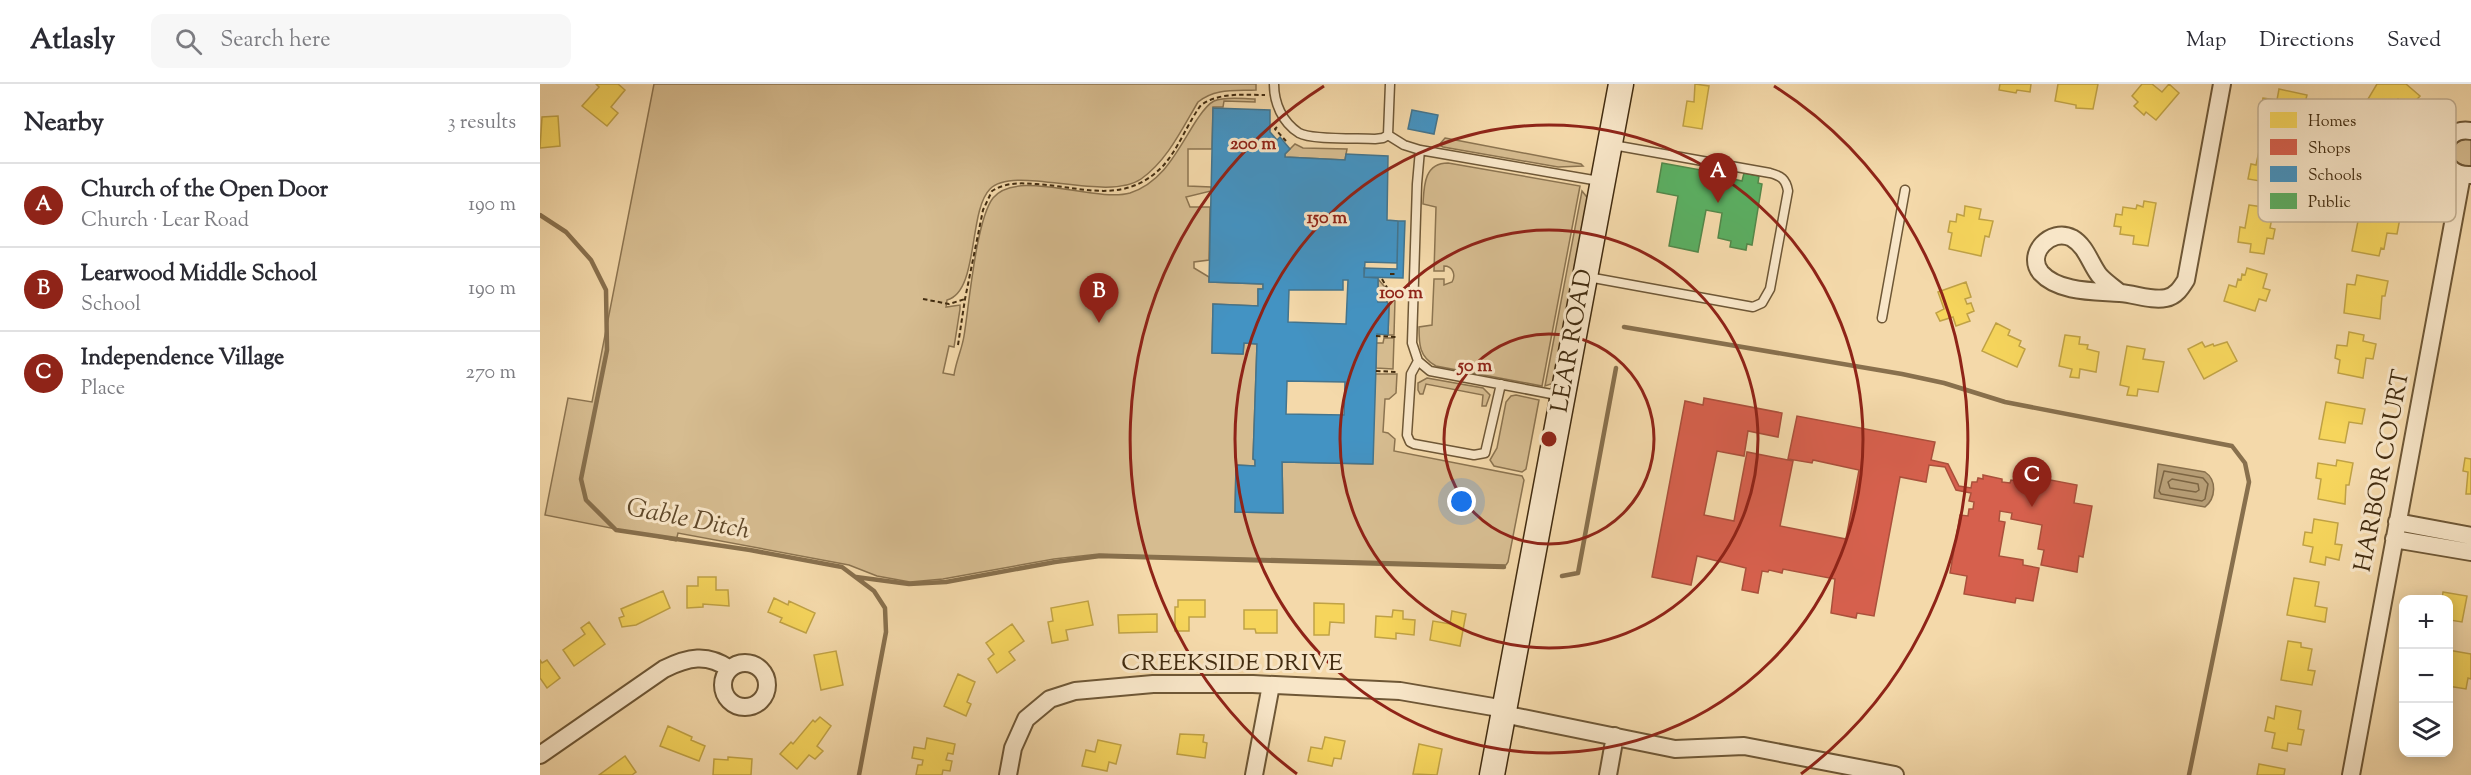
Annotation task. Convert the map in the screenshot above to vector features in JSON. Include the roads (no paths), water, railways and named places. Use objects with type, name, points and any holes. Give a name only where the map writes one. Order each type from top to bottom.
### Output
[{"type":"street","name":"LEAR ROAD","points":[[1492,775],[1621,84]]},
{"type":"street","points":[[2120,293],[2100,276],[2079,243],[2069,237],[2059,235],[2048,238],[2041,244],[2037,262],[2039,270],[2044,276],[2068,286],[2156,299],[2168,298],[2178,291],[2186,280],[2222,84]]},
{"type":"street","name":"HARBOR COURT","points":[[2456,132],[2471,131]]},
{"type":"street","name":"HARBOR COURT","points":[[2351,775],[2396,530],[2466,175]]},
{"type":"street","points":[[2396,530],[2471,536]]},
{"type":"street","points":[[2396,530],[2471,552]]},
{"type":"street","points":[[540,755],[664,669],[678,662],[690,658],[706,657],[719,661],[730,669]]},
{"type":"street","name":"CREEKSIDE DRIVE","points":[[1008,775],[1019,730],[1026,719],[1050,699],[1062,694],[1153,684],[1271,685],[1400,691],[1504,711],[1675,749],[1744,746],[1895,775]]},
{"type":"street","points":[[1254,775],[1271,685]]},
{"type":"street","points":[[1608,775],[1615,736]]},
{"type":"lane","points":[[1274,84],[1274,95],[1281,114],[1299,133],[1376,139],[1388,135]]},
{"type":"lane","points":[[1388,135],[1390,84]]},
{"type":"lane","points":[[1388,135],[1404,145],[1420,150],[1603,182]]},
{"type":"lane","points":[[1585,277],[1753,307],[1768,297],[1788,191],[1787,183],[1781,176],[1609,144]]},
{"type":"lane","points":[[1420,150],[1412,343],[1418,361],[1430,371],[1563,396]]},
{"type":"lane","points":[[1882,318],[1905,190]]},
{"type":"lane","points":[[1418,361],[1411,374],[1407,435],[1410,442],[1414,444],[1474,455],[1485,453],[1501,384]]},
{"type":"water","points":[[2158,464],[2205,472],[2209,475],[2214,489],[2209,503],[2205,507],[2154,498]]},
{"type":"waterway","name":"Gable Ditch","points":[[540,215],[566,232],[591,260],[606,290],[607,350],[581,479],[586,500],[616,530],[750,550],[842,567],[874,591],[885,608],[886,632],[859,775]]},
{"type":"waterway","points":[[1624,327],[1902,374],[1944,383],[2005,402],[2232,446],[2245,463],[2249,482],[2189,775]]},
{"type":"waterway","points":[[1562,576],[1578,573],[1616,368]]},
{"type":"waterway","points":[[856,577],[909,584],[946,582],[1100,556],[1504,567]]},
{"type":"place","name":"Church of the Open Door","points":[[1718,203]]},
{"type":"place","name":"Learwood Middle School","points":[[1099,323]]},
{"type":"place","name":"Independence Village","points":[[2032,507]]}]
